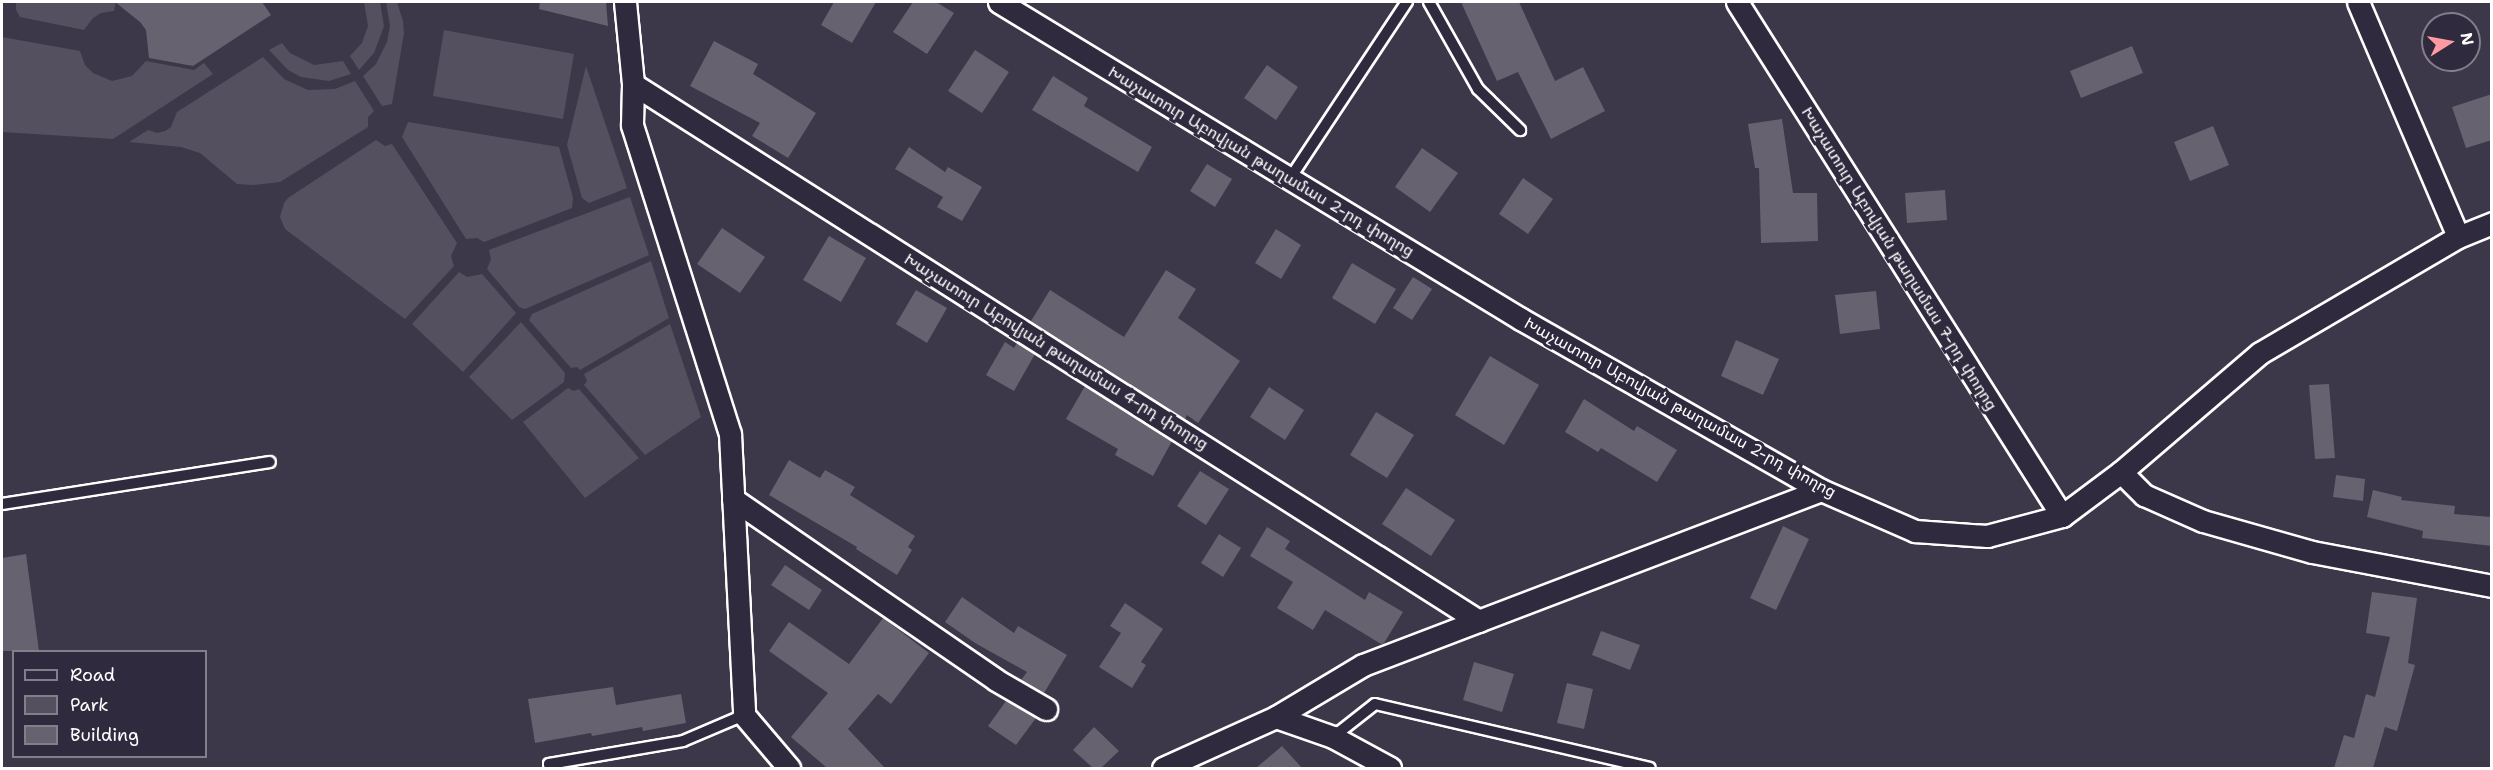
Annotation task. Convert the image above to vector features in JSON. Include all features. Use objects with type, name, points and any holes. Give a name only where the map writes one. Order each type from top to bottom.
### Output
[{"type":"street","points":[[624,2],[633,84],[632,125],[730,434],[744,715],[789,768]]},
{"type":"street","name":"Խաչատուր Աբովյան թաղամաս 2-րդ փողոց","points":[[999,2],[1521,319],[1821,490],[1915,531],[1987,536],[2062,516],[2121,472],[2260,353],[2458,237],[2492,224]]},
{"type":"street","name":"Խաչատուր Աբովյան թաղամաս 7-րդ փողոց","points":[[1737,2],[2062,516]]},
{"type":"street","points":[[2358,2],[2458,237]]},
{"type":"street","name":"Խաչատուր Աբովյան թաղամաս 4-րդ փողոց","points":[[633,84],[1479,621]]},
{"type":"street","points":[[2121,472],[2144,495],[2203,521],[2312,552],[2492,586]]},
{"type":"street","points":[[1163,768],[1275,717],[1364,665],[1821,490]]},
{"type":"street","points":[[733,499],[996,680],[1046,709]]},
{"type":"street","points":[[1275,717],[1333,737],[1390,768]]},
{"type":"lane","points":[[1289,180],[1407,2]]},
{"type":"lane","points":[[1429,2],[1478,89],[1520,130]]},
{"type":"lane","points":[[2,504],[270,462]]},
{"type":"lane","points":[[1333,737],[1375,704],[1650,768]]},
{"type":"lane","points":[[550,768],[549,764],[683,741],[744,715]]},
{"type":"green space","points":[[16,2],[116,2],[114,11],[101,13],[93,18],[84,30],[20,17],[16,10]]},
{"type":"green space","points":[[364,2],[380,2],[384,26],[374,53],[359,70],[350,56],[362,43],[368,26]]},
{"type":"green space","points":[[386,2],[397,2],[404,33],[392,104],[382,106],[363,76],[376,64],[387,42],[390,26]]},
{"type":"green space","points":[[444,30],[574,54],[563,119],[433,96]]},
{"type":"green space","points":[[2,37],[80,51],[85,65],[93,73],[112,81],[132,76],[146,61],[194,70],[204,63],[213,74],[113,139],[2,132]]},
{"type":"green space","points":[[282,43],[290,53],[314,65],[343,61],[351,74],[329,81],[301,77],[288,70],[269,50]]},
{"type":"green space","points":[[263,57],[284,79],[308,90],[335,89],[355,81],[374,111],[368,117],[368,127],[280,182],[253,185],[237,184],[200,153],[181,147],[129,142],[148,130],[157,133],[165,131],[171,127],[177,112]]},
{"type":"green space","points":[[586,66],[627,188],[589,203],[582,198],[567,145]]},
{"type":"green space","points":[[408,122],[559,147],[573,198],[572,208],[484,242],[477,238],[466,239],[402,137]]},
{"type":"green space","points":[[376,140],[385,146],[392,144],[457,243],[451,256],[454,266],[405,319],[285,229],[280,217],[288,198]]},
{"type":"green space","points":[[630,197],[649,255],[525,309],[519,307],[487,269],[491,259],[489,250]]},
{"type":"green space","points":[[651,261],[669,318],[580,370],[577,367],[571,368],[529,320],[532,314]]},
{"type":"green space","points":[[459,272],[467,277],[482,274],[516,313],[463,372],[412,324]]},
{"type":"green space","points":[[521,322],[565,373],[564,382],[512,420],[469,377]]},
{"type":"green space","points":[[670,324],[701,417],[645,455],[584,385],[587,381],[584,374]]},
{"type":"green space","points":[[568,388],[574,391],[579,389],[639,458],[585,498],[523,422]]},
{"type":"building","points":[[115,2],[262,2],[271,15],[193,66],[149,58],[146,30],[140,22]]},
{"type":"building","points":[[540,2],[606,2],[608,26],[539,9]]},
{"type":"building","points":[[834,2],[876,2],[852,43],[821,25]]},
{"type":"building","points":[[913,2],[936,2],[954,13],[927,54],[893,32]]},
{"type":"building","points":[[1461,2],[1519,2],[1555,81],[1583,67],[1605,111],[1551,139],[1518,72],[1497,81]]},
{"type":"building","points":[[714,41],[758,64],[753,74],[816,113],[788,158],[752,136],[760,123],[690,86]]},
{"type":"building","points":[[2132,46],[2143,73],[2081,98],[2070,71]]},
{"type":"building","points":[[975,50],[1009,72],[982,113],[948,91]]},
{"type":"building","points":[[1267,65],[1298,87],[1276,120],[1244,98]]},
{"type":"building","points":[[1053,76],[1088,98],[1084,106],[1152,147],[1138,172],[1032,110]]},
{"type":"building","points":[[2492,94],[2492,140],[2466,148],[2452,107]]},
{"type":"building","points":[[1782,119],[1793,193],[1817,193],[1818,241],[1761,243],[1759,168],[1755,168],[1748,124]]},
{"type":"building","points":[[2213,126],[2229,165],[2190,181],[2174,142]]},
{"type":"building","points":[[909,147],[945,172],[948,167],[982,187],[962,221],[937,207],[943,197],[895,169]]},
{"type":"building","points":[[1422,148],[1458,173],[1430,212],[1395,187]]},
{"type":"building","points":[[1207,164],[1232,179],[1215,207],[1190,191]]},
{"type":"building","points":[[1523,178],[1553,199],[1528,234],[1499,214]]},
{"type":"building","points":[[1945,190],[1947,220],[1907,223],[1905,193]]},
{"type":"building","points":[[722,228],[765,257],[740,293],[697,264]]},
{"type":"building","points":[[1276,229],[1301,245],[1281,279],[1255,263]]},
{"type":"building","points":[[829,236],[866,258],[841,302],[803,280]]},
{"type":"building","points":[[1352,263],[1396,289],[1375,324],[1332,298]]},
{"type":"building","points":[[1166,270],[1196,289],[1178,318],[1240,361],[1198,423],[1187,415],[1185,419],[1031,321],[1050,290],[1124,337]]},
{"type":"building","points":[[1413,277],[1432,289],[1412,320],[1393,308]]},
{"type":"building","points":[[916,290],[947,308],[927,343],[896,324]]},
{"type":"building","points":[[1876,291],[1880,329],[1840,334],[1835,295]]},
{"type":"building","points":[[1736,340],[1779,359],[1763,395],[1721,376]]},
{"type":"building","points":[[1005,342],[1014,348],[1017,343],[1035,354],[1014,391],[986,375]]},
{"type":"building","points":[[1490,356],[1539,385],[1504,445],[1455,415]]},
{"type":"building","points":[[2329,384],[2335,458],[2315,459],[2309,385]]},
{"type":"building","points":[[1085,386],[1172,441],[1153,476],[1115,455],[1118,449],[1066,419]]},
{"type":"building","points":[[1269,387],[1304,410],[1285,440],[1250,417]]},
{"type":"building","points":[[1584,399],[1634,431],[1637,426],[1677,450],[1657,482],[1601,448],[1598,452],[1565,432]]},
{"type":"building","points":[[1376,412],[1414,435],[1387,478],[1350,455]]},
{"type":"building","points":[[789,460],[820,478],[825,470],[855,487],[850,495],[915,536],[908,547],[912,550],[897,575],[856,549],[857,547],[769,495]]},
{"type":"building","points":[[1200,471],[1229,489],[1206,525],[1177,506]]},
{"type":"building","points":[[2336,475],[2365,479],[2363,501],[2333,497]]},
{"type":"building","points":[[1406,488],[1455,520],[1431,556],[1382,524]]},
{"type":"building","points":[[2373,490],[2402,497],[2401,500],[2455,506],[2454,514],[2492,517],[2492,546],[2422,538],[2423,531],[2367,517]]},
{"type":"building","points":[[1783,526],[1809,539],[1776,610],[1750,598]]},
{"type":"building","points":[[1267,527],[1290,541],[1285,549],[1365,600],[1369,592],[1403,612],[1384,643],[1381,644],[1325,610],[1313,630],[1277,608],[1293,582],[1250,556]]},
{"type":"building","points":[[1219,534],[1241,548],[1223,577],[1201,563]]},
{"type":"building","points":[[26,554],[39,650],[2,651],[2,558]]},
{"type":"building","points":[[785,565],[822,590],[809,610],[771,585]]},
{"type":"building","points":[[2372,592],[2417,598],[2408,663],[2415,665],[2397,731],[2385,727],[2373,768],[2334,768],[2344,735],[2354,738],[2366,694],[2375,697],[2390,637],[2366,633]]},
{"type":"building","points":[[962,597],[1014,633],[1018,626],[1067,655],[1044,693],[1021,680],[1027,672],[975,643],[945,622]]},
{"type":"building","points":[[1125,603],[1163,629],[1141,662],[1146,665],[1132,688],[1099,667],[1121,633],[1110,626]]},
{"type":"building","points":[[883,618],[929,653],[891,704],[878,694],[848,729],[885,768],[827,768],[791,737],[828,693],[769,651],[789,622],[849,664]]},
{"type":"building","points":[[1601,631],[1640,645],[1630,670],[1592,655]]},
{"type":"building","points":[[1474,662],[1514,674],[1502,712],[1463,700]]},
{"type":"building","points":[[1567,683],[1593,689],[1584,729],[1557,723]]},
{"type":"building","points":[[613,687],[616,705],[681,694],[686,723],[643,731],[642,727],[592,736],[591,733],[535,743],[528,699]]},
{"type":"building","points":[[1006,701],[1036,718],[1016,745],[988,726]]},
{"type":"building","points":[[1094,727],[1119,751],[1101,768],[1093,768],[1073,750]]},
{"type":"building","points":[[1282,746],[1302,768],[1256,768]]}]
